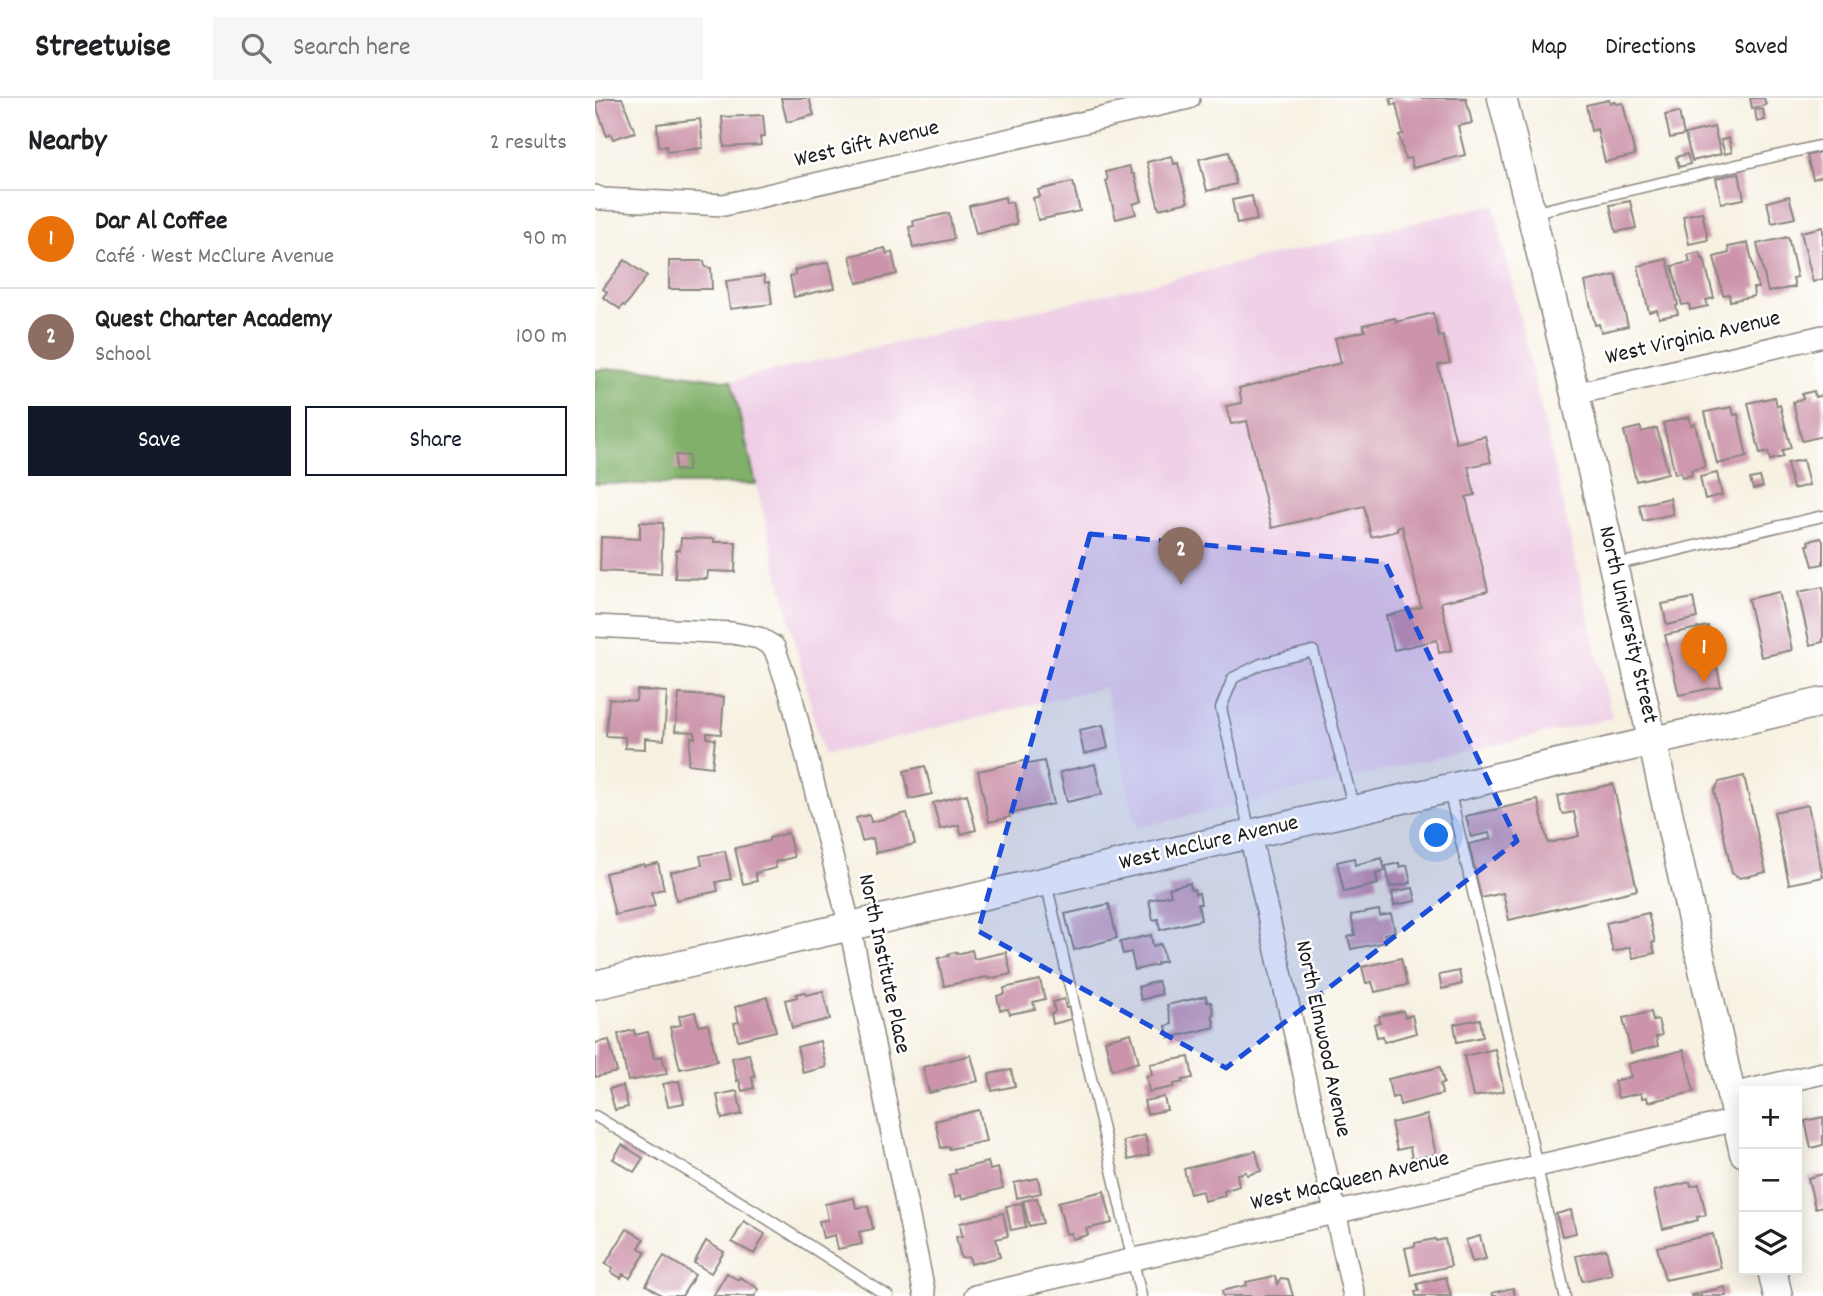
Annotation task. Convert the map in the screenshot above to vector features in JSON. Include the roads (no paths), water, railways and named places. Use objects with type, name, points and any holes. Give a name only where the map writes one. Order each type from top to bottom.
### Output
[{"type":"street","name":"West Gift Avenue","points":[[595,196],[602,199],[724,205],[1189,98]]},
{"type":"street","name":"North University Street","points":[[1502,98],[1575,394],[1743,1149]]},
{"type":"street","name":"West Virginia Avenue","points":[[1575,394],[1823,336]]},
{"type":"street","name":"North Institute Place","points":[[595,626],[732,633],[759,638],[774,647],[792,695],[850,927],[925,1296]]},
{"type":"street","name":"West McClure Avenue","points":[[595,985],[1823,702]]},
{"type":"street","name":"North Elmwood Avenue","points":[[1250,835],[1354,1296]]},
{"type":"street","name":"West MacQueen Avenue","points":[[975,1296],[1536,1166],[1734,1107],[1823,1073]]},
{"type":"street","points":[[1773,1275],[1779,1296]]},
{"type":"lane","points":[[1531,212],[1823,145]]},
{"type":"lane","points":[[1614,565],[1823,516]]},
{"type":"lane","points":[[1250,835],[1221,708],[1233,678],[1261,664],[1300,654],[1313,652],[1354,811]]},
{"type":"lane","points":[[1448,789],[1523,1102],[1565,1296]]},
{"type":"lane","points":[[1047,882],[1141,1296]]},
{"type":"lane","points":[[595,1116],[752,1209],[888,1296]]},
{"type":"place","name":"Quest Charter Academy","points":[[1181,585]]},
{"type":"place","name":"Dar Al Coffee","points":[[1704,683]]}]
